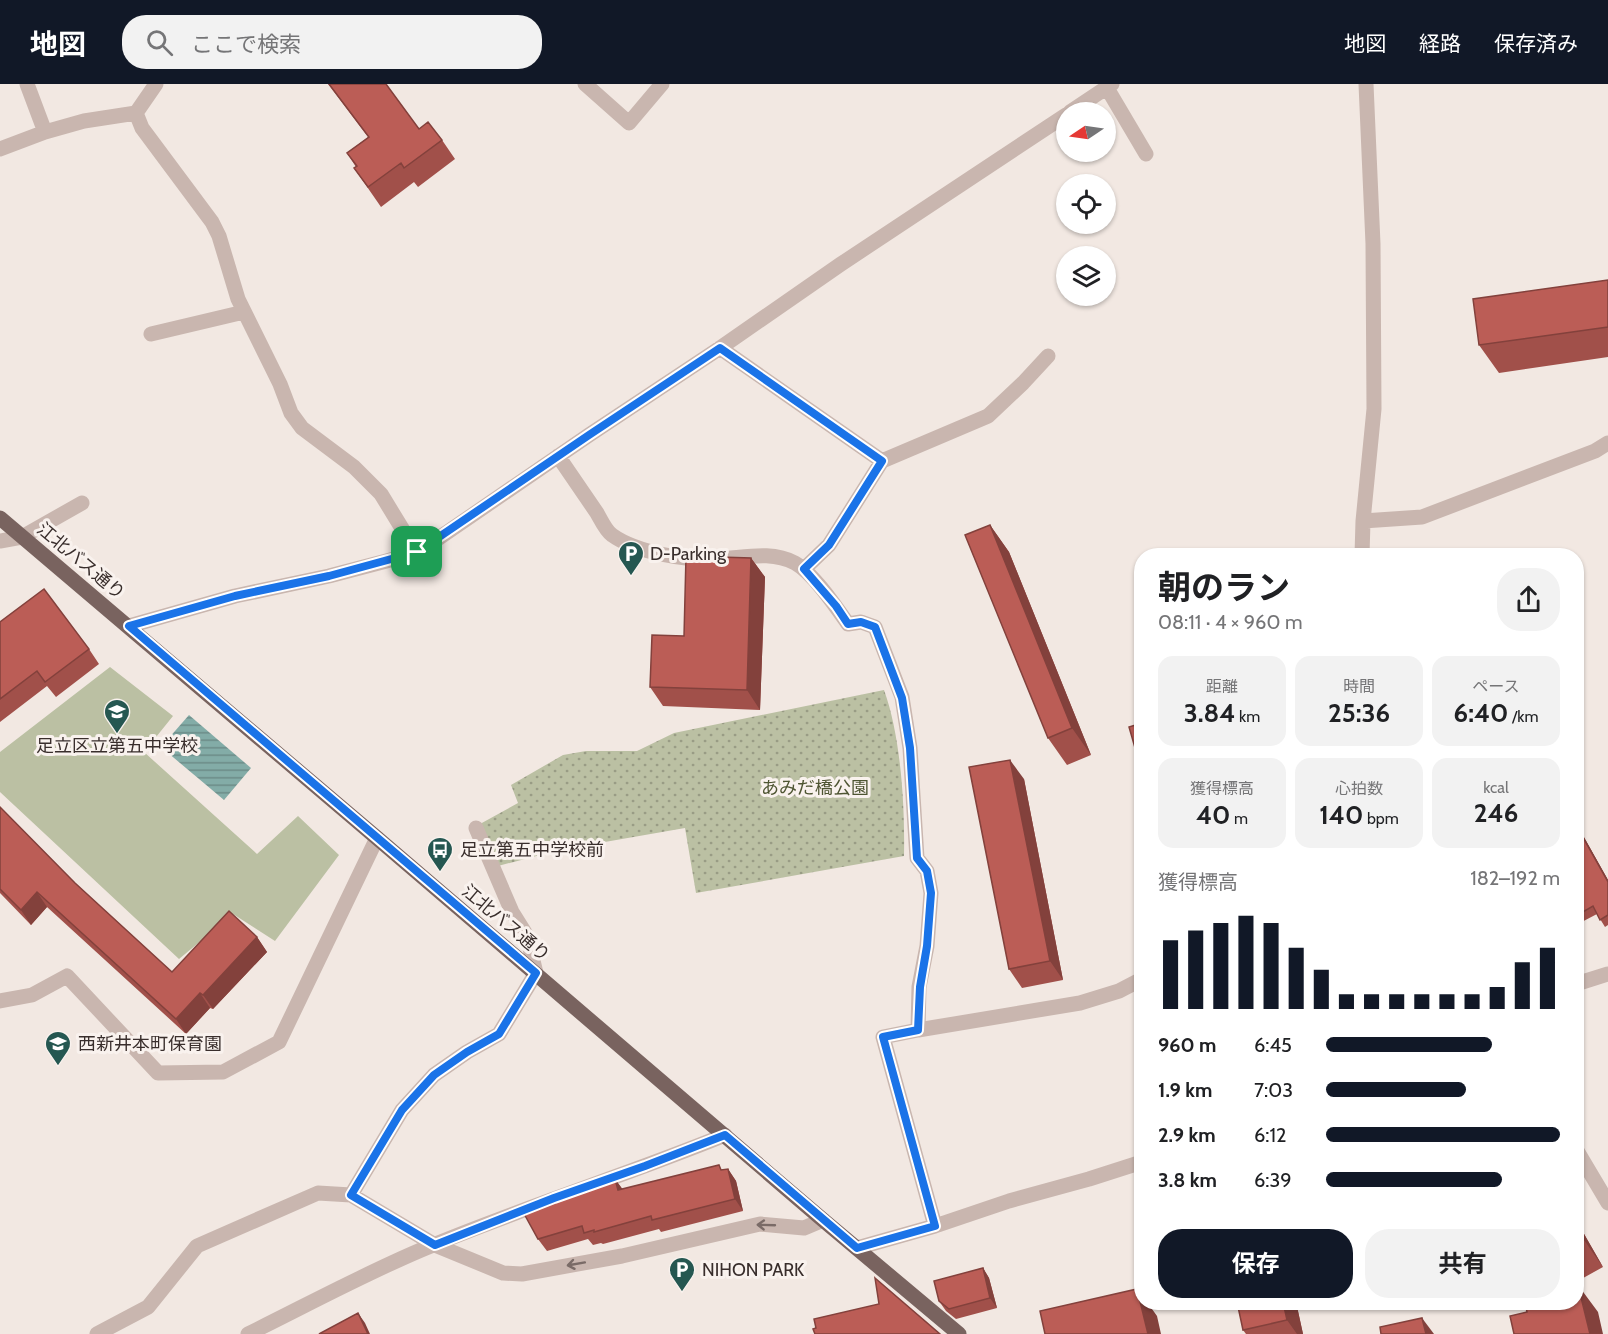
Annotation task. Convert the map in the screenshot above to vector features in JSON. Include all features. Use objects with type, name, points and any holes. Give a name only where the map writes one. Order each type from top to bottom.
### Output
[{"type":"main road","name":"江北バス通り","points":[[0,518],[959,1334]]},
{"type":"street","points":[[27,84],[45,132]]},
{"type":"street","points":[[0,148],[84,121],[135,113],[156,84]]},
{"type":"street","points":[[585,84],[629,123],[662,84]]},
{"type":"street","points":[[1362,548],[1374,409],[1373,244],[1366,84]]},
{"type":"street","points":[[1086,102],[1110,86],[1146,154]]},
{"type":"street","points":[[135,113],[142,128],[212,222],[219,236],[238,299],[280,384],[291,413],[302,428],[354,467],[381,494],[417,552]]},
{"type":"street","points":[[129,626],[235,596],[329,576],[417,552],[841,264],[1056,122]]},
{"type":"street","points":[[151,334],[244,312]]},
{"type":"street","points":[[720,348],[882,461]]},
{"type":"street","points":[[804,569],[829,545],[882,461],[988,416],[1048,356]]},
{"type":"street","points":[[1363,520],[1422,517],[1595,451],[1608,443]]},
{"type":"street","points":[[558,456],[610,534],[644,550],[694,558],[716,560],[749,556],[781,557],[804,569],[836,606],[848,624],[861,622],[875,627],[902,698],[910,748],[917,858],[927,871],[931,893],[927,946],[920,987],[918,1030]]},
{"type":"street","points":[[0,542],[22,537],[82,503]]},
{"type":"street","points":[[351,1195],[402,1110],[434,1075],[467,1052],[499,1034],[536,973],[527,936],[512,912],[476,828]]},
{"type":"street","points":[[0,1001],[32,995],[67,976],[159,1072],[223,1072],[279,1042],[377,838]]},
{"type":"street","points":[[1584,982],[1608,974]]},
{"type":"street","points":[[935,1226],[883,1037],[1080,1003],[1119,991],[1134,983]]},
{"type":"street","points":[[248,1334],[392,1263],[435,1245],[725,1135]]},
{"type":"street","points":[[1584,1162],[1608,1203]]},
{"type":"street","points":[[857,1248],[1134,1164]]},
{"type":"street","points":[[97,1334],[147,1307],[196,1246],[318,1193],[351,1195],[435,1245],[503,1273],[522,1274],[622,1256],[760,1224],[804,1228],[823,1220]]},
{"type":"green space","points":[[110,667],[173,716],[144,752],[257,854],[298,816],[339,855],[275,941],[233,914],[179,959],[0,792],[0,752]]},
{"type":"green space","name":"あみだ橋公園","points":[[884,690],[890,709],[901,772],[904,856],[696,893],[685,828],[559,850],[498,866],[480,824],[518,803],[511,785],[563,755],[586,751],[637,751],[674,733]]},
{"type":"water","points":[[189,715],[251,768],[224,800],[161,747]]},
{"type":"building","points":[[329,84],[386,84],[419,129],[428,122],[442,140],[404,168],[401,163],[368,187],[354,168],[357,166],[347,153],[369,137]]},
{"type":"building","points":[[1608,280],[1608,327],[1479,345],[1473,299]]},
{"type":"building","points":[[990,525],[1072,728],[1048,738],[965,535]]},
{"type":"building","points":[[686,556],[751,558],[747,690],[650,687],[652,635],[684,636]]},
{"type":"building","points":[[44,589],[89,649],[45,682],[37,671],[0,699],[0,622]]},
{"type":"building","points":[[1134,725],[1134,744],[1129,727]]},
{"type":"building","points":[[1010,760],[1050,961],[1009,969],[969,767]]},
{"type":"building","points":[[0,807],[75,883],[172,972],[229,911],[257,937],[203,995],[200,993],[176,1019],[37,892],[21,910],[0,889]]},
{"type":"building","points":[[1584,839],[1608,882],[1608,915],[1600,920],[1593,906],[1584,911]]},
{"type":"building","points":[[719,1165],[721,1170],[728,1169],[735,1199],[652,1220],[651,1216],[584,1233],[582,1226],[538,1239],[522,1210],[573,1195],[573,1193],[615,1179],[618,1190]]},
{"type":"building","points":[[983,1268],[990,1298],[949,1309],[939,1301],[934,1281]]},
{"type":"building","points":[[875,1278],[940,1334],[815,1334],[814,1319],[879,1304]]},
{"type":"building","points":[[1134,1290],[1134,1310],[1142,1310],[1148,1334],[1045,1334],[1040,1311]]},
{"type":"building","points":[[1239,1310],[1285,1310],[1287,1320],[1243,1330]]},
{"type":"building","points":[[1527,1310],[1584,1310],[1590,1334],[1514,1334],[1510,1316],[1527,1312]]},
{"type":"building","points":[[358,1313],[368,1334],[319,1334]]},
{"type":"building","points":[[1422,1318],[1426,1334],[1381,1334],[1380,1327]]},
{"type":"place","name":"D-Parking","points":[[631,577]]},
{"type":"place","name":"足立区立第五中学校","points":[[117,735]]},
{"type":"place","name":"足立第五中学校前","points":[[440,873]]},
{"type":"place","name":"西新井本町保育園","points":[[58,1067]]},
{"type":"place","name":"NIHON PARK","points":[[682,1293]]},
{"type":"route","points":[[720,348],[882,461],[829,545],[804,569],[836,606],[848,624],[861,622],[875,627],[902,698],[910,748],[917,858],[927,871],[931,893],[927,946],[920,987],[918,1030],[883,1037],[935,1226],[857,1248],[725,1135],[435,1245],[351,1195],[402,1110],[434,1075],[467,1052],[499,1034],[536,973],[129,626],[235,596],[329,576],[417,552],[720,348]]}]
